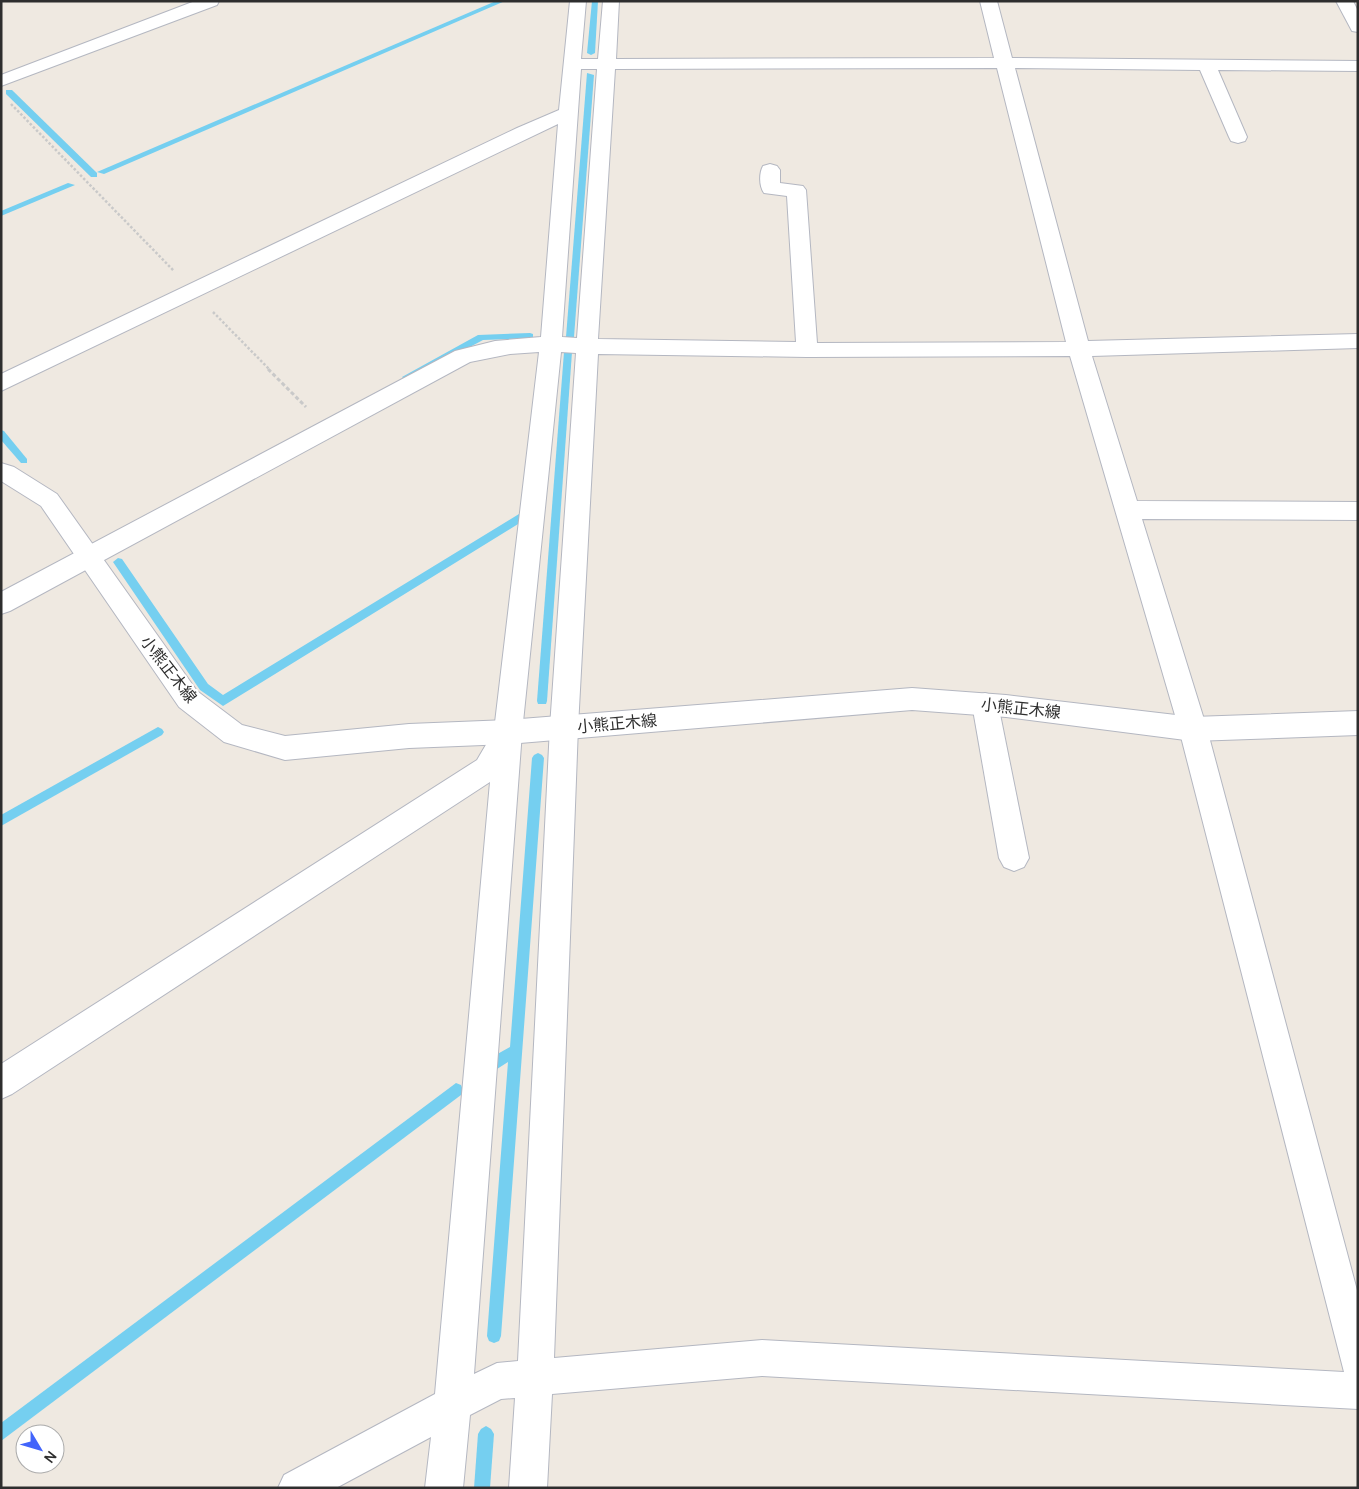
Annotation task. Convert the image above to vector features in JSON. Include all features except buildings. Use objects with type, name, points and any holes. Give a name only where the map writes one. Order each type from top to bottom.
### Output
[{"type":"street","points":[[1,81],[210,1]]},
{"type":"street","points":[[444,1488],[453,1402],[508,732],[551,343],[578,1]]},
{"type":"street","points":[[528,1488],[536,1377],[564,727],[587,346],[611,1]]},
{"type":"street","points":[[988,1],[1079,348],[1193,729],[1358,1363]]},
{"type":"street","points":[[1344,1],[1358,27]]},
{"type":"street","points":[[572,64],[1005,63],[1358,66]]},
{"type":"street","points":[[1207,65],[1238,137]]},
{"type":"street","points":[[1,382],[524,132],[568,113]]},
{"type":"street","points":[[770,170],[770,189],[796,190],[807,350]]},
{"type":"street","points":[[1,604],[91,558],[464,356],[499,346],[551,343],[587,346],[807,350],[1079,348],[1358,341]]},
{"type":"street","name":"小熊正木線","points":[[1,472],[6,473],[49,500],[188,699],[234,734],[285,748],[409,736],[508,732],[912,699],[985,704],[1193,729],[1358,723]]},
{"type":"street","points":[[1127,510],[1358,511]]},
{"type":"street","points":[[985,704],[1014,858]]},
{"type":"street","points":[[1,1083],[487,769],[508,732]]},
{"type":"street","points":[[297,1488],[453,1402],[497,1380],[762,1358],[1358,1391]]},
{"type":"path","points":[[8,101],[327,429]]},
{"type":"waterway","points":[[101,172],[502,1]]},
{"type":"waterway","points":[[591,53],[595,1]]},
{"type":"waterway","points":[[570,337],[590,75]]},
{"type":"waterway","points":[[9,92],[94,175]]},
{"type":"waterway","points":[[1,214],[71,185]]},
{"type":"waterway","points":[[407,377],[481,337],[530,336]]},
{"type":"waterway","points":[[542,701],[568,352]]},
{"type":"waterway","points":[[1,433],[24,461]]},
{"type":"waterway","points":[[118,562],[204,687],[223,701],[519,518]]},
{"type":"waterway","points":[[1,821],[158,732]]},
{"type":"waterway","points":[[516,1050],[538,758]]},
{"type":"waterway","points":[[494,1336],[516,1050]]},
{"type":"waterway","points":[[497,1062],[516,1050]]},
{"type":"waterway","points":[[1,1433],[456,1090]]},
{"type":"waterway","points":[[482,1488],[486,1434]]}]
